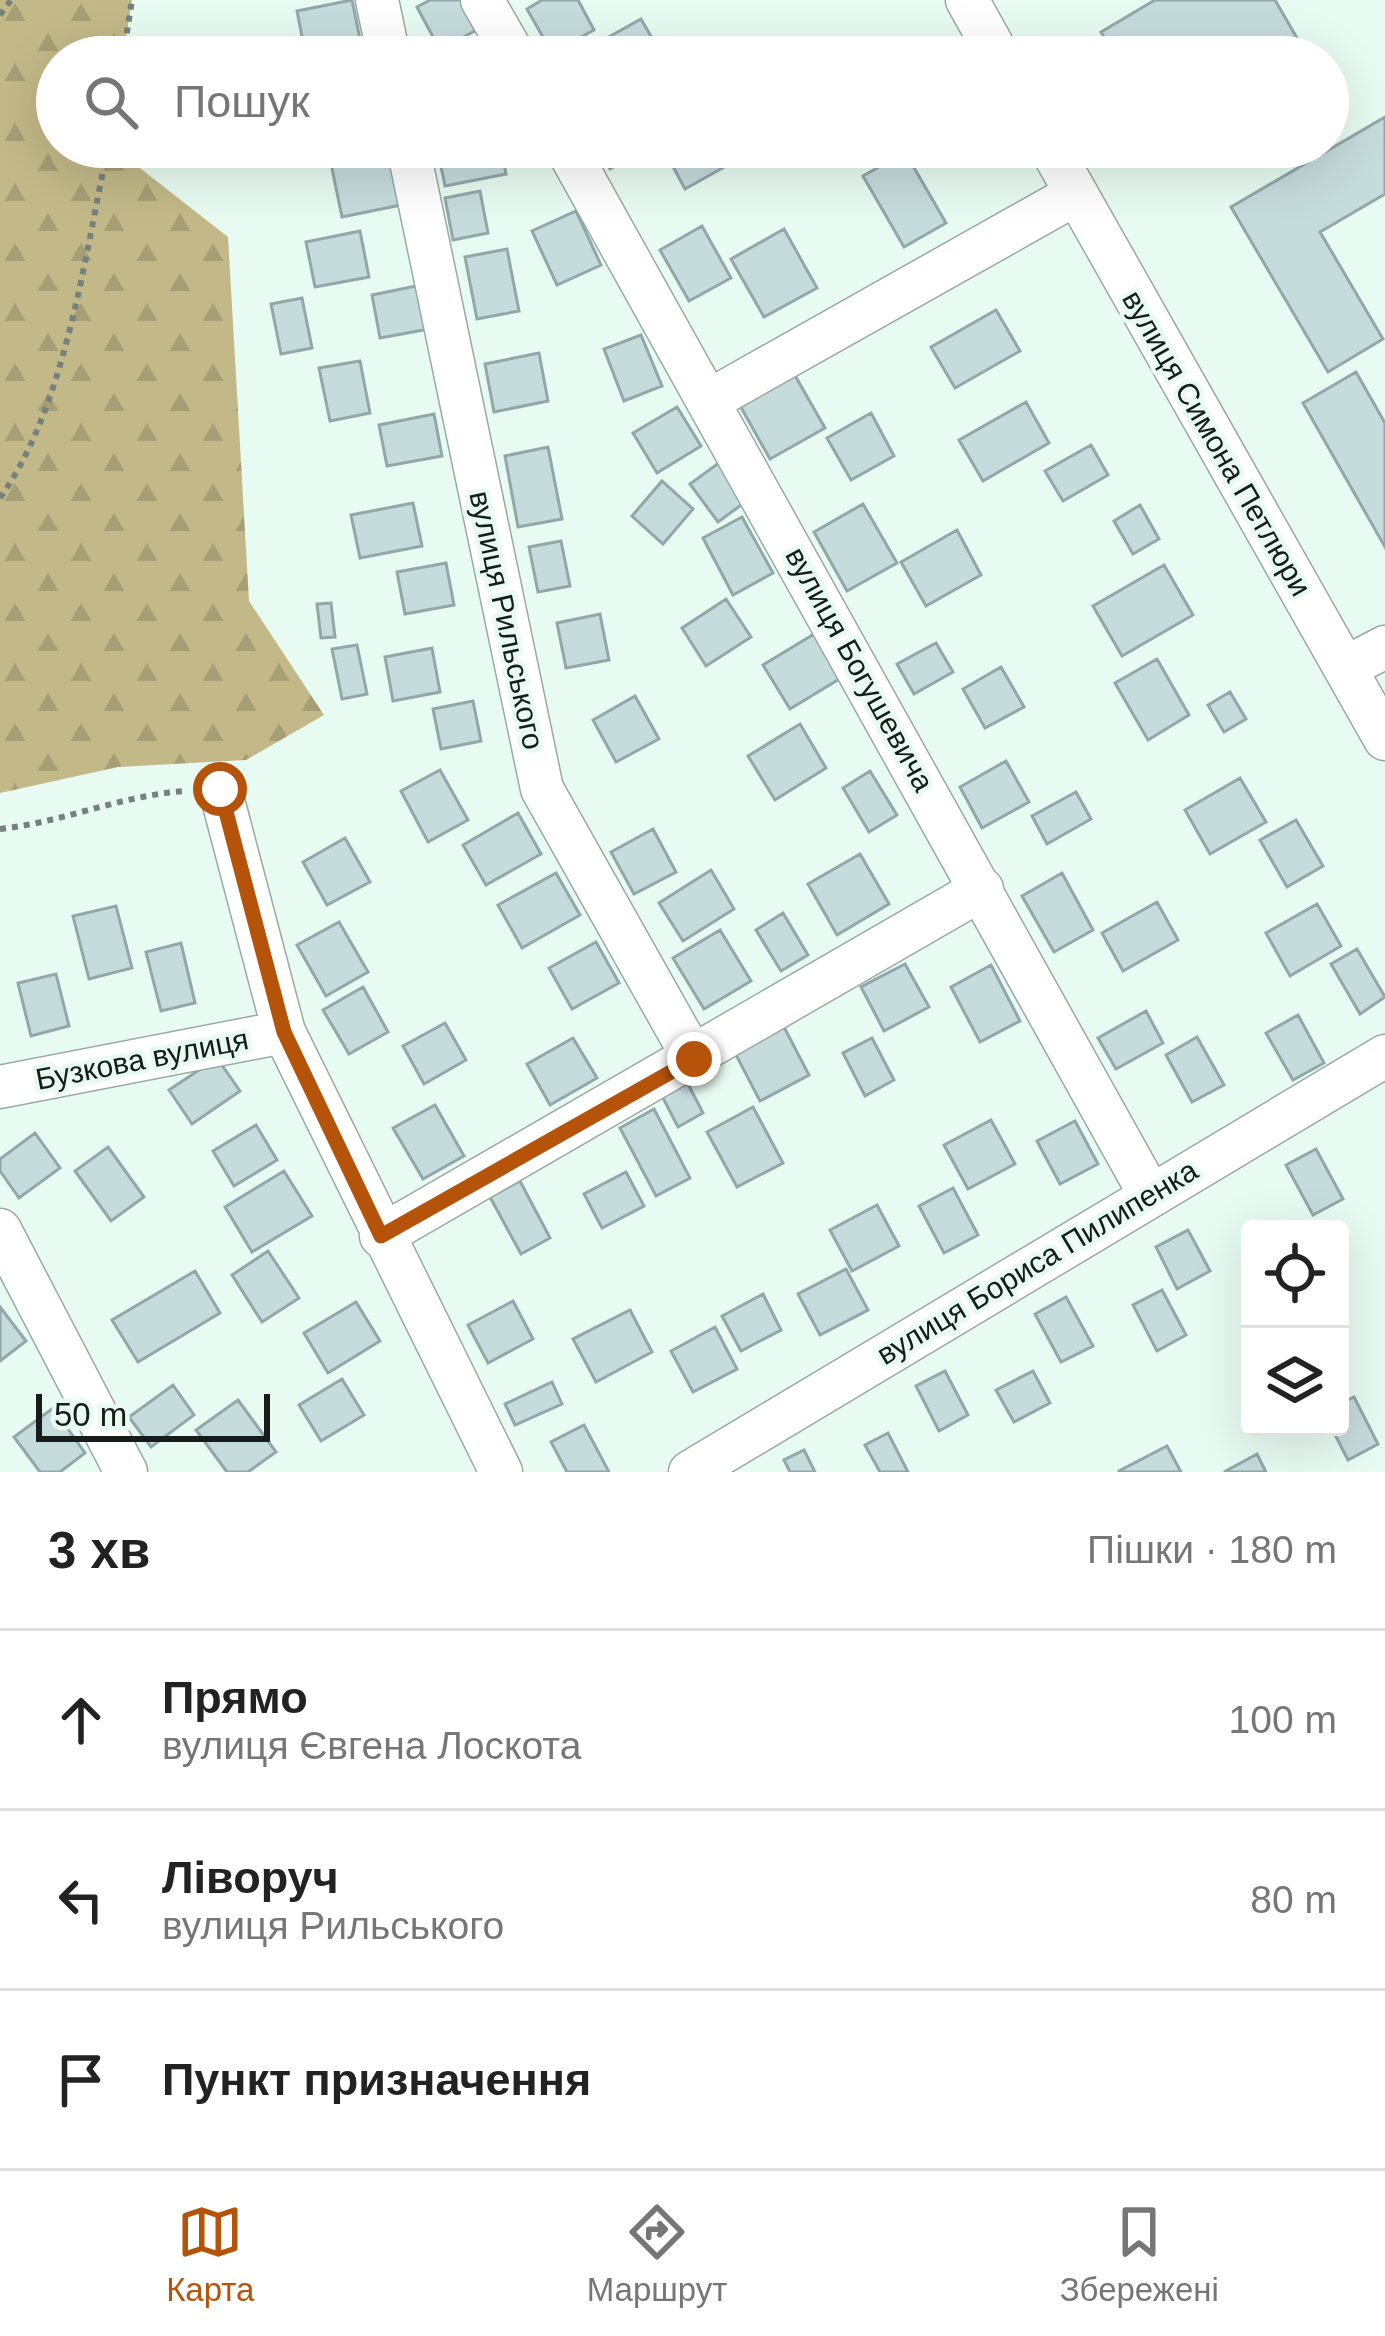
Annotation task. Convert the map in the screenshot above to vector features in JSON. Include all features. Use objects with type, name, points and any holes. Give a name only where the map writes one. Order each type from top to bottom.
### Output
[{"type":"street","points":[[377,0],[385,36]]},
{"type":"street","points":[[482,0],[503,36]]},
{"type":"street","points":[[967,0],[987,36]]},
{"type":"street","name":"вулиця Рильського","points":[[412,168],[542,789],[694,1059]]},
{"type":"street","name":"вулиця Богушевича","points":[[578,168],[1149,1193]]},
{"type":"street","name":"вулиця Симона Петлюри","points":[[1062,168],[1385,739]]},
{"type":"street","points":[[710,400],[1076,194]]},
{"type":"street","points":[[1345,668],[1385,647]]},
{"type":"street","points":[[220,789],[284,1032],[501,1472]]},
{"type":"street","points":[[381,1236],[982,889]]},
{"type":"street","name":"Бузкова вулиця","points":[[0,1087],[284,1032]]},
{"type":"street","name":"вулиця Бориса Пилипенка","points":[[690,1472],[1149,1193],[1385,1056]]},
{"type":"street","points":[[0,1230],[126,1472]]},
{"type":"path","points":[[0,15],[11,0]]},
{"type":"path","points":[[126,36],[132,0]]},
{"type":"path","points":[[0,498],[31,455],[73,307],[103,168]]},
{"type":"path","points":[[0,829],[52,823],[138,794],[220,789]]},
{"type":"green space","points":[[0,0],[132,0],[126,36],[36,36],[36,168],[140,168],[228,237],[249,601],[324,715],[246,760],[118,767],[0,793]]},
{"type":"building","points":[[352,0],[359,36],[302,36],[297,11]]},
{"type":"building","points":[[430,0],[467,0],[482,27],[466,36],[433,36],[417,7]]},
{"type":"building","points":[[542,0],[578,0],[594,30],[583,36],[542,36],[527,9]]},
{"type":"building","points":[[1155,0],[1275,0],[1296,36],[1103,36],[1101,32]]},
{"type":"building","points":[[641,19],[651,36],[610,36]]},
{"type":"building","points":[[1385,117],[1385,194],[1320,232],[1383,339],[1328,372],[1231,207],[1298,168],[1349,168],[1349,138]]},
{"type":"building","points":[[332,168],[394,168],[401,205],[342,217]]},
{"type":"building","points":[[441,168],[505,168],[506,174],[445,186]]},
{"type":"building","points":[[674,168],[722,168],[685,189]]},
{"type":"building","points":[[877,168],[914,168],[946,223],[904,247],[863,176]]},
{"type":"building","points":[[480,191],[488,233],[453,240],[445,198]]},
{"type":"building","points":[[576,211],[601,265],[557,285],[532,231]]},
{"type":"building","points":[[702,226],[731,278],[689,301],[660,250]]},
{"type":"building","points":[[784,229],[817,288],[764,317],[731,259]]},
{"type":"building","points":[[360,231],[369,277],[315,287],[306,242]]},
{"type":"building","points":[[507,249],[519,311],[477,319],[465,257]]},
{"type":"building","points":[[421,285],[429,329],[380,338],[372,295]]},
{"type":"building","points":[[302,298],[312,348],[281,354],[271,304]]},
{"type":"building","points":[[996,310],[1020,351],[955,388],[931,347]]},
{"type":"building","points":[[641,335],[662,386],[624,401],[604,349]]},
{"type":"building","points":[[539,353],[548,401],[494,412],[485,364]]},
{"type":"building","points":[[360,361],[370,413],[330,421],[319,368]]},
{"type":"building","points":[[793,372],[825,428],[770,459],[738,402]]},
{"type":"building","points":[[1356,372],[1385,423],[1385,547],[1303,403]]},
{"type":"building","points":[[1026,402],[1049,443],[983,481],[959,440]]},
{"type":"building","points":[[677,407],[701,446],[657,473],[633,433]]},
{"type":"building","points":[[871,413],[894,456],[851,480],[827,438]]},
{"type":"building","points":[[434,414],[442,456],[387,466],[379,425]]},
{"type":"building","points":[[1091,445],[1108,475],[1063,501],[1045,471]]},
{"type":"building","points":[[548,447],[562,519],[518,527],[505,456]]},
{"type":"building","points":[[720,462],[748,500],[718,522],[690,484]]},
{"type":"building","points":[[662,481],[693,509],[663,544],[632,516]]},
{"type":"building","points":[[413,503],[422,546],[360,558],[351,515]]},
{"type":"building","points":[[863,504],[897,563],[847,591],[814,532]]},
{"type":"building","points":[[1140,505],[1159,539],[1133,554],[1114,521]]},
{"type":"building","points":[[742,517],[773,573],[733,595],[703,538]]},
{"type":"building","points":[[957,530],[981,575],[926,606],[901,562]]},
{"type":"building","points":[[561,541],[570,586],[538,592],[529,547]]},
{"type":"building","points":[[446,563],[454,605],[405,614],[397,572]]},
{"type":"building","points":[[1164,565],[1193,615],[1122,656],[1093,606]]},
{"type":"building","points":[[726,599],[751,637],[706,666],[682,628]]},
{"type":"building","points":[[331,603],[335,637],[321,638],[317,604]]},
{"type":"building","points":[[600,614],[609,660],[566,668],[557,623]]},
{"type":"building","points":[[814,634],[841,678],[790,709],[763,665]]},
{"type":"building","points":[[936,643],[953,672],[914,694],[897,664]]},
{"type":"building","points":[[357,645],[367,694],[342,699],[332,649]]},
{"type":"building","points":[[432,648],[440,692],[393,701],[385,657]]},
{"type":"building","points":[[1157,659],[1189,715],[1148,740],[1115,683]]},
{"type":"building","points":[[1001,667],[1024,707],[985,728],[963,689]]},
{"type":"building","points":[[1230,692],[1246,719],[1224,732],[1208,705]]},
{"type":"building","points":[[635,696],[659,739],[616,762],[593,720]]},
{"type":"building","points":[[473,701],[481,741],[441,749],[433,709]]},
{"type":"building","points":[[800,724],[826,768],[775,800],[748,756]]},
{"type":"building","points":[[1006,761],[1029,802],[982,828],[960,787]]},
{"type":"building","points":[[440,770],[468,820],[428,842],[401,791]]},
{"type":"building","points":[[870,771],[897,815],[869,832],[843,788]]},
{"type":"building","points":[[1240,778],[1266,822],[1210,854],[1185,810]]},
{"type":"building","points":[[1076,792],[1091,819],[1047,844],[1032,816]]},
{"type":"building","points":[[518,813],[541,854],[486,885],[463,845]]},
{"type":"building","points":[[1296,820],[1323,866],[1287,887],[1260,840]]},
{"type":"building","points":[[653,829],[676,872],[634,894],[611,852]]},
{"type":"building","points":[[345,838],[370,882],[327,905],[303,862]]},
{"type":"building","points":[[860,854],[889,904],[837,935],[808,884]]},
{"type":"building","points":[[711,870],[734,909],[683,941],[659,903]]},
{"type":"building","points":[[556,873],[580,915],[522,948],[498,905]]},
{"type":"building","points":[[1062,873],[1093,930],[1054,952],[1022,896]]},
{"type":"building","points":[[1157,902],[1178,940],[1123,971],[1102,933]]},
{"type":"building","points":[[1317,904],[1341,946],[1290,976],[1266,933]]},
{"type":"building","points":[[116,906],[132,968],[89,979],[73,916]]},
{"type":"building","points":[[783,913],[808,955],[781,971],[756,930]]},
{"type":"building","points":[[339,922],[368,972],[326,996],[297,945]]},
{"type":"building","points":[[720,930],[751,981],[704,1009],[673,958]]},
{"type":"building","points":[[596,942],[619,983],[572,1009],[549,968]]},
{"type":"building","points":[[181,943],[195,1003],[161,1011],[146,952]]},
{"type":"building","points":[[1357,949],[1385,997],[1360,1014],[1331,964]]},
{"type":"building","points":[[905,964],[929,1007],[884,1031],[861,987]]},
{"type":"building","points":[[991,965],[1020,1021],[980,1042],[951,987]]},
{"type":"building","points":[[56,974],[69,1026],[31,1036],[18,983]]},
{"type":"building","points":[[363,987],[388,1032],[349,1054],[323,1010]]},
{"type":"building","points":[[1146,1011],[1163,1043],[1116,1069],[1098,1038]]},
{"type":"building","points":[[1298,1015],[1324,1063],[1293,1080],[1266,1033]]},
{"type":"building","points":[[445,1023],[466,1060],[424,1084],[403,1046]]},
{"type":"building","points":[[784,1027],[809,1075],[760,1101],[735,1053]]},
{"type":"building","points":[[1197,1037],[1224,1085],[1192,1102],[1166,1055]]},
{"type":"building","points":[[573,1038],[597,1078],[550,1105],[527,1064]]},
{"type":"building","points":[[872,1038],[894,1080],[865,1096],[843,1053]]},
{"type":"building","points":[[217,1058],[240,1091],[192,1124],[169,1090]]},
{"type":"building","points":[[687,1082],[703,1113],[678,1127],[662,1096]]},
{"type":"building","points":[[435,1105],[464,1156],[423,1179],[393,1128]]},
{"type":"building","points":[[753,1107],[783,1163],[737,1187],[707,1132]]},
{"type":"building","points":[[654,1109],[690,1178],[656,1196],[620,1128]]},
{"type":"building","points":[[991,1120],[1015,1164],[968,1189],[944,1145]]},
{"type":"building","points":[[1075,1121],[1098,1164],[1060,1184],[1037,1141]]},
{"type":"building","points":[[256,1125],[277,1160],[234,1186],[213,1151]]},
{"type":"building","points":[[35,1133],[60,1168],[19,1198],[0,1171],[0,1159]]},
{"type":"building","points":[[108,1147],[144,1197],[111,1221],[75,1171]]},
{"type":"building","points":[[1316,1149],[1343,1199],[1313,1215],[1286,1165]]},
{"type":"building","points":[[284,1171],[312,1216],[252,1252],[225,1207]]},
{"type":"building","points":[[626,1172],[644,1206],[602,1228],[584,1194]]},
{"type":"building","points":[[520,1181],[550,1238],[521,1254],[490,1197]]},
{"type":"building","points":[[953,1188],[978,1235],[944,1253],[919,1206]]},
{"type":"building","points":[[877,1205],[899,1246],[852,1271],[830,1230]]},
{"type":"building","points":[[1188,1230],[1210,1271],[1177,1289],[1156,1247]]},
{"type":"building","points":[[268,1251],[299,1298],[262,1322],[232,1275]]},
{"type":"building","points":[[846,1269],[868,1310],[820,1335],[798,1294]]},
{"type":"building","points":[[195,1271],[220,1313],[138,1362],[112,1320]]},
{"type":"building","points":[[1162,1290],[1186,1335],[1157,1351],[1133,1305]]},
{"type":"building","points":[[763,1294],[781,1330],[741,1351],[722,1316]]},
{"type":"building","points":[[1066,1297],[1093,1346],[1061,1362],[1035,1314]]},
{"type":"building","points":[[513,1301],[533,1339],[488,1363],[468,1325]]},
{"type":"building","points":[[356,1302],[380,1341],[328,1373],[304,1333]]},
{"type":"building","points":[[0,1307],[26,1341],[0,1361]]},
{"type":"building","points":[[630,1310],[652,1352],[596,1382],[573,1339]]},
{"type":"building","points":[[715,1327],[737,1369],[693,1392],[671,1351]]},
{"type":"building","points":[[945,1371],[968,1415],[939,1431],[916,1386]]},
{"type":"building","points":[[1033,1371],[1050,1403],[1014,1422],[996,1390]]},
{"type":"building","points":[[342,1379],[364,1415],[321,1441],[299,1405]]},
{"type":"building","points":[[552,1382],[562,1404],[515,1425],[505,1404]]},
{"type":"building","points":[[173,1385],[194,1415],[151,1447],[129,1417]]},
{"type":"building","points":[[1354,1397],[1378,1444],[1348,1460],[1336,1436],[1349,1436],[1349,1400]]},
{"type":"building","points":[[238,1400],[276,1452],[248,1472],[227,1472],[196,1430]]},
{"type":"building","points":[[53,1408],[85,1453],[60,1472],[40,1472],[14,1437]]},
{"type":"building","points":[[584,1425],[609,1472],[567,1472],[551,1442]]},
{"type":"building","points":[[888,1433],[908,1472],[880,1472],[865,1445]]},
{"type":"building","points":[[1167,1446],[1181,1472],[1119,1472],[1119,1471]]},
{"type":"building","points":[[804,1450],[815,1472],[790,1472],[784,1460]]},
{"type":"building","points":[[1257,1454],[1266,1472],[1224,1472]]},
{"type":"route","points":[[220,789],[284,1032],[381,1236],[694,1059]]}]
